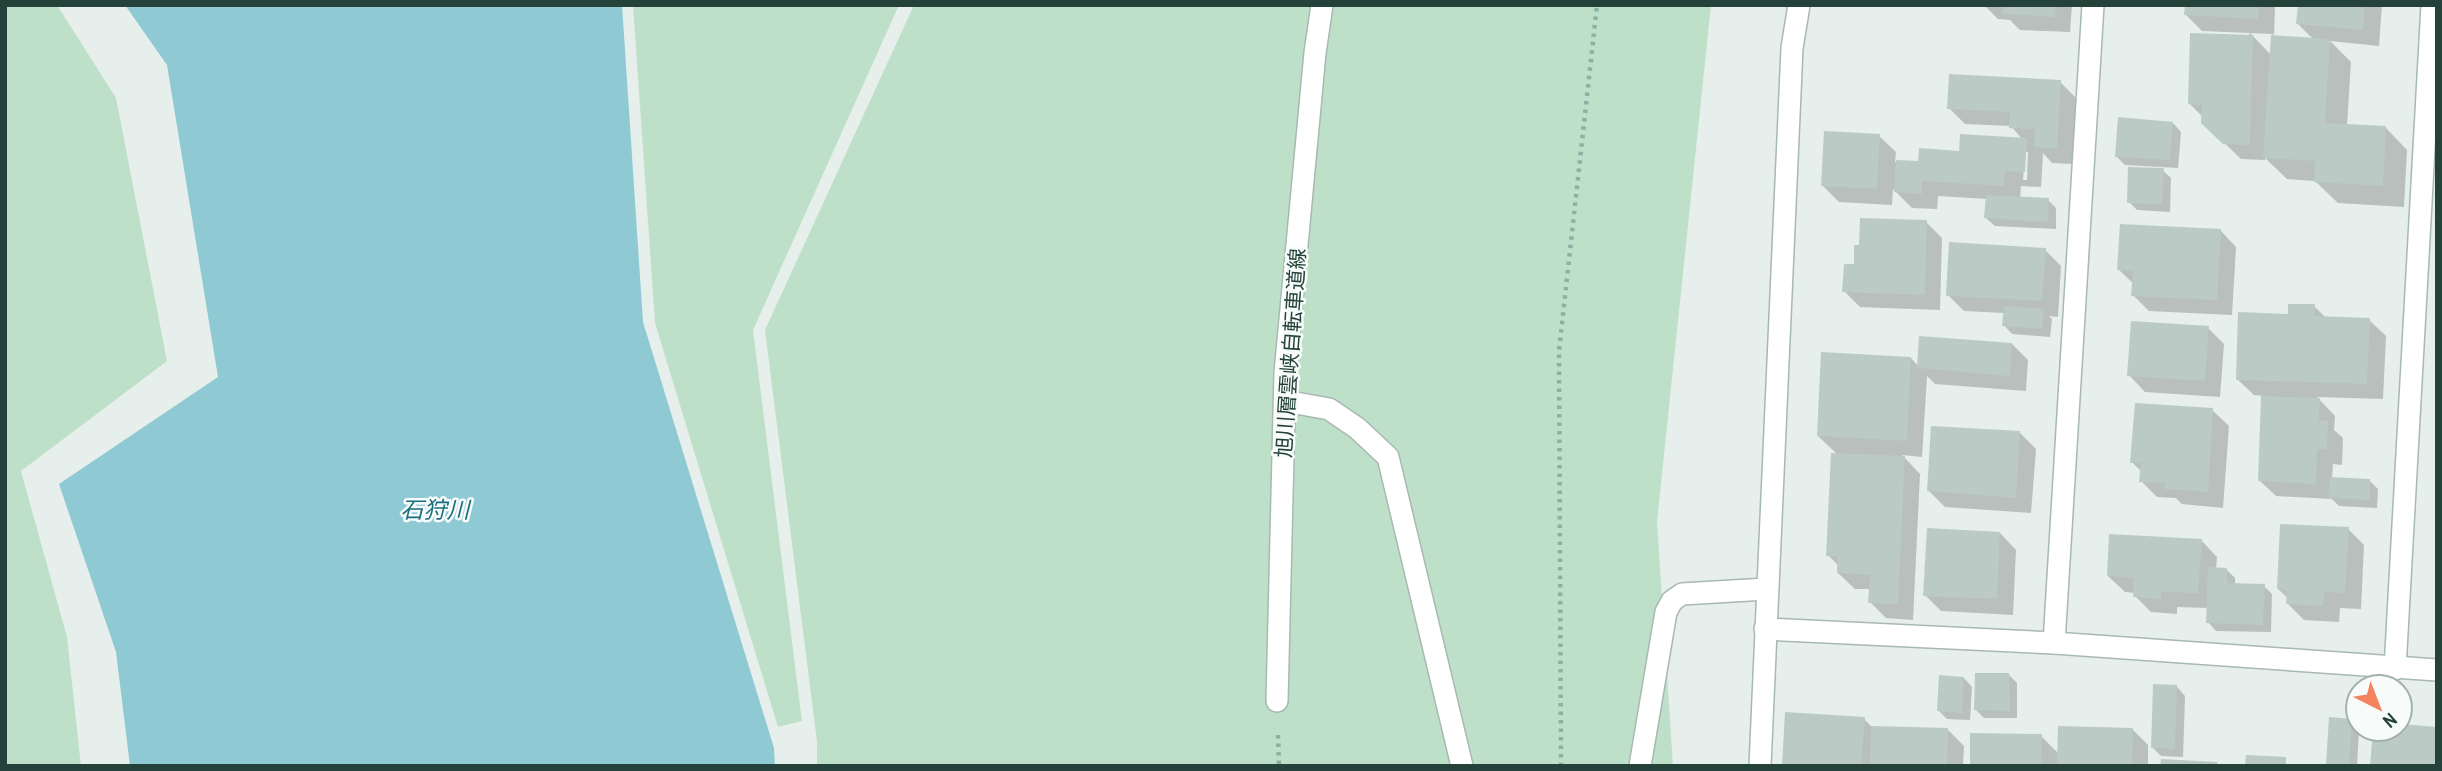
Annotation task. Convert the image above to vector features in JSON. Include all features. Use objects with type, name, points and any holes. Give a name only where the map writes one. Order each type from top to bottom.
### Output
[{"type":"street","name":"旭川層雲峡自転車道線","points":[[1277,701],[1285,373],[1322,5]]},
{"type":"street","points":[[1760,766],[1792,48],[1799,5]]},
{"type":"street","points":[[2054,643],[2093,5]]},
{"type":"street","points":[[2395,668],[2431,100],[2432,5]]},
{"type":"street","points":[[1285,401],[1329,410],[1357,428],[1388,457],[1462,766]]},
{"type":"street","points":[[1640,766],[1666,612],[1672,601],[1682,594],[1766,589]]},
{"type":"street","points":[[1765,629],[2054,643],[2437,670]]},
{"type":"path","points":[[1561,766],[1559,351],[1597,5]]},
{"type":"green space","points":[[5,5],[57,5],[116,98],[167,361],[21,471],[67,637],[81,766],[5,766]]},
{"type":"green space","points":[[633,5],[899,5],[753,330],[802,721],[778,727],[655,323]]},
{"type":"green space","points":[[914,5],[1711,5],[1657,522],[1673,766],[817,766],[817,742],[765,330]]},
{"type":"water","name":"石狩川","points":[[125,5],[622,5],[643,322],[774,748],[775,766],[130,766],[116,652],[59,484],[218,377],[167,65]]},
{"type":"building","points":[[2003,5],[2056,5],[2055,17],[2002,14]]},
{"type":"building","points":[[2185,5],[2259,5],[2258,19],[2184,15]]},
{"type":"building","points":[[2298,5],[2365,5],[2363,30],[2296,24]]},
{"type":"building","points":[[2190,33],[2253,35],[2250,145],[2223,144],[2201,123],[2202,105],[2188,104]]},
{"type":"building","points":[[2271,35],[2330,39],[2325,123],[2386,126],[2383,186],[2314,182],[2315,161],[2263,158]]},
{"type":"building","points":[[1949,74],[2061,80],[2057,149],[2034,147],[2035,129],[2009,128],[2010,112],[1947,109]]},
{"type":"building","points":[[2118,117],[2173,122],[2170,160],[2115,157]]},
{"type":"building","points":[[1824,131],[1880,134],[1877,189],[1821,186]]},
{"type":"building","points":[[1960,134],[2027,138],[2025,172],[2005,171],[2004,186],[1922,181],[1922,194],[1894,192],[1896,160],[1918,161],[1919,148],[1959,151]]},
{"type":"building","points":[[2128,167],[2164,168],[2162,204],[2127,203]]},
{"type":"building","points":[[1986,195],[2049,198],[2048,222],[1984,218]]},
{"type":"building","points":[[1860,218],[1927,220],[1925,295],[1842,292],[1844,264],[1854,264],[1854,245],[1859,245]]},
{"type":"building","points":[[2120,224],[2221,229],[2217,300],[2131,296],[2133,271],[2117,270]]},
{"type":"building","points":[[1949,242],[2046,248],[2042,301],[1946,296]]},
{"type":"building","points":[[2288,304],[2315,304],[2314,316],[2370,318],[2367,384],[2236,380],[2238,312],[2288,314]]},
{"type":"building","points":[[2004,306],[2044,309],[2042,329],[2002,326]]},
{"type":"building","points":[[2131,321],[2209,326],[2205,381],[2127,376]]},
{"type":"building","points":[[1919,336],[2012,343],[2010,376],[1917,368]]},
{"type":"building","points":[[1821,352],[1911,357],[1907,441],[1817,436]]},
{"type":"building","points":[[2261,396],[2320,398],[2319,420],[2328,421],[2327,450],[2317,449],[2316,484],[2258,481]]},
{"type":"building","points":[[2135,403],[2213,408],[2208,492],[2164,489],[2165,483],[2139,482],[2141,463],[2130,463]]},
{"type":"building","points":[[1931,426],[2020,431],[2016,498],[1927,491]]},
{"type":"building","points":[[1831,453],[1905,456],[1898,604],[1868,603],[1870,575],[1837,573],[1837,556],[1826,556]]},
{"type":"building","points":[[2330,477],[2370,479],[2370,500],[2328,498]]},
{"type":"building","points":[[2280,524],[2349,527],[2345,593],[2324,592],[2323,606],[2286,604],[2287,590],[2277,589]]},
{"type":"building","points":[[1927,528],[2000,532],[1997,599],[1923,596]]},
{"type":"building","points":[[2109,534],[2202,539],[2198,593],[2162,592],[2161,599],[2133,597],[2134,578],[2107,576]]},
{"type":"building","points":[[2208,567],[2227,568],[2227,583],[2265,584],[2263,625],[2206,623]]},
{"type":"building","points":[[1975,673],[2009,673],[2010,711],[1974,710]]},
{"type":"building","points":[[1939,675],[1964,677],[1962,713],[1937,711]]},
{"type":"building","points":[[2153,684],[2177,685],[2175,749],[2151,748]]},
{"type":"building","points":[[1785,712],[1865,717],[1861,766],[1782,766]]},
{"type":"building","points":[[2329,717],[2344,718],[2344,743],[2350,743],[2349,766],[2326,765]]},
{"type":"building","points":[[2414,725],[2437,727],[2437,766],[2370,766],[2372,743],[2414,743]]},
{"type":"building","points":[[1871,726],[1948,728],[1947,766],[1870,766]]},
{"type":"building","points":[[2058,726],[2133,728],[2132,766],[2057,766]]},
{"type":"building","points":[[1970,733],[2042,734],[2041,766],[1970,766]]},
{"type":"building","points":[[2246,755],[2286,757],[2286,766],[2245,766]]},
{"type":"building","points":[[2161,759],[2217,762],[2217,766],[2160,766]]}]
